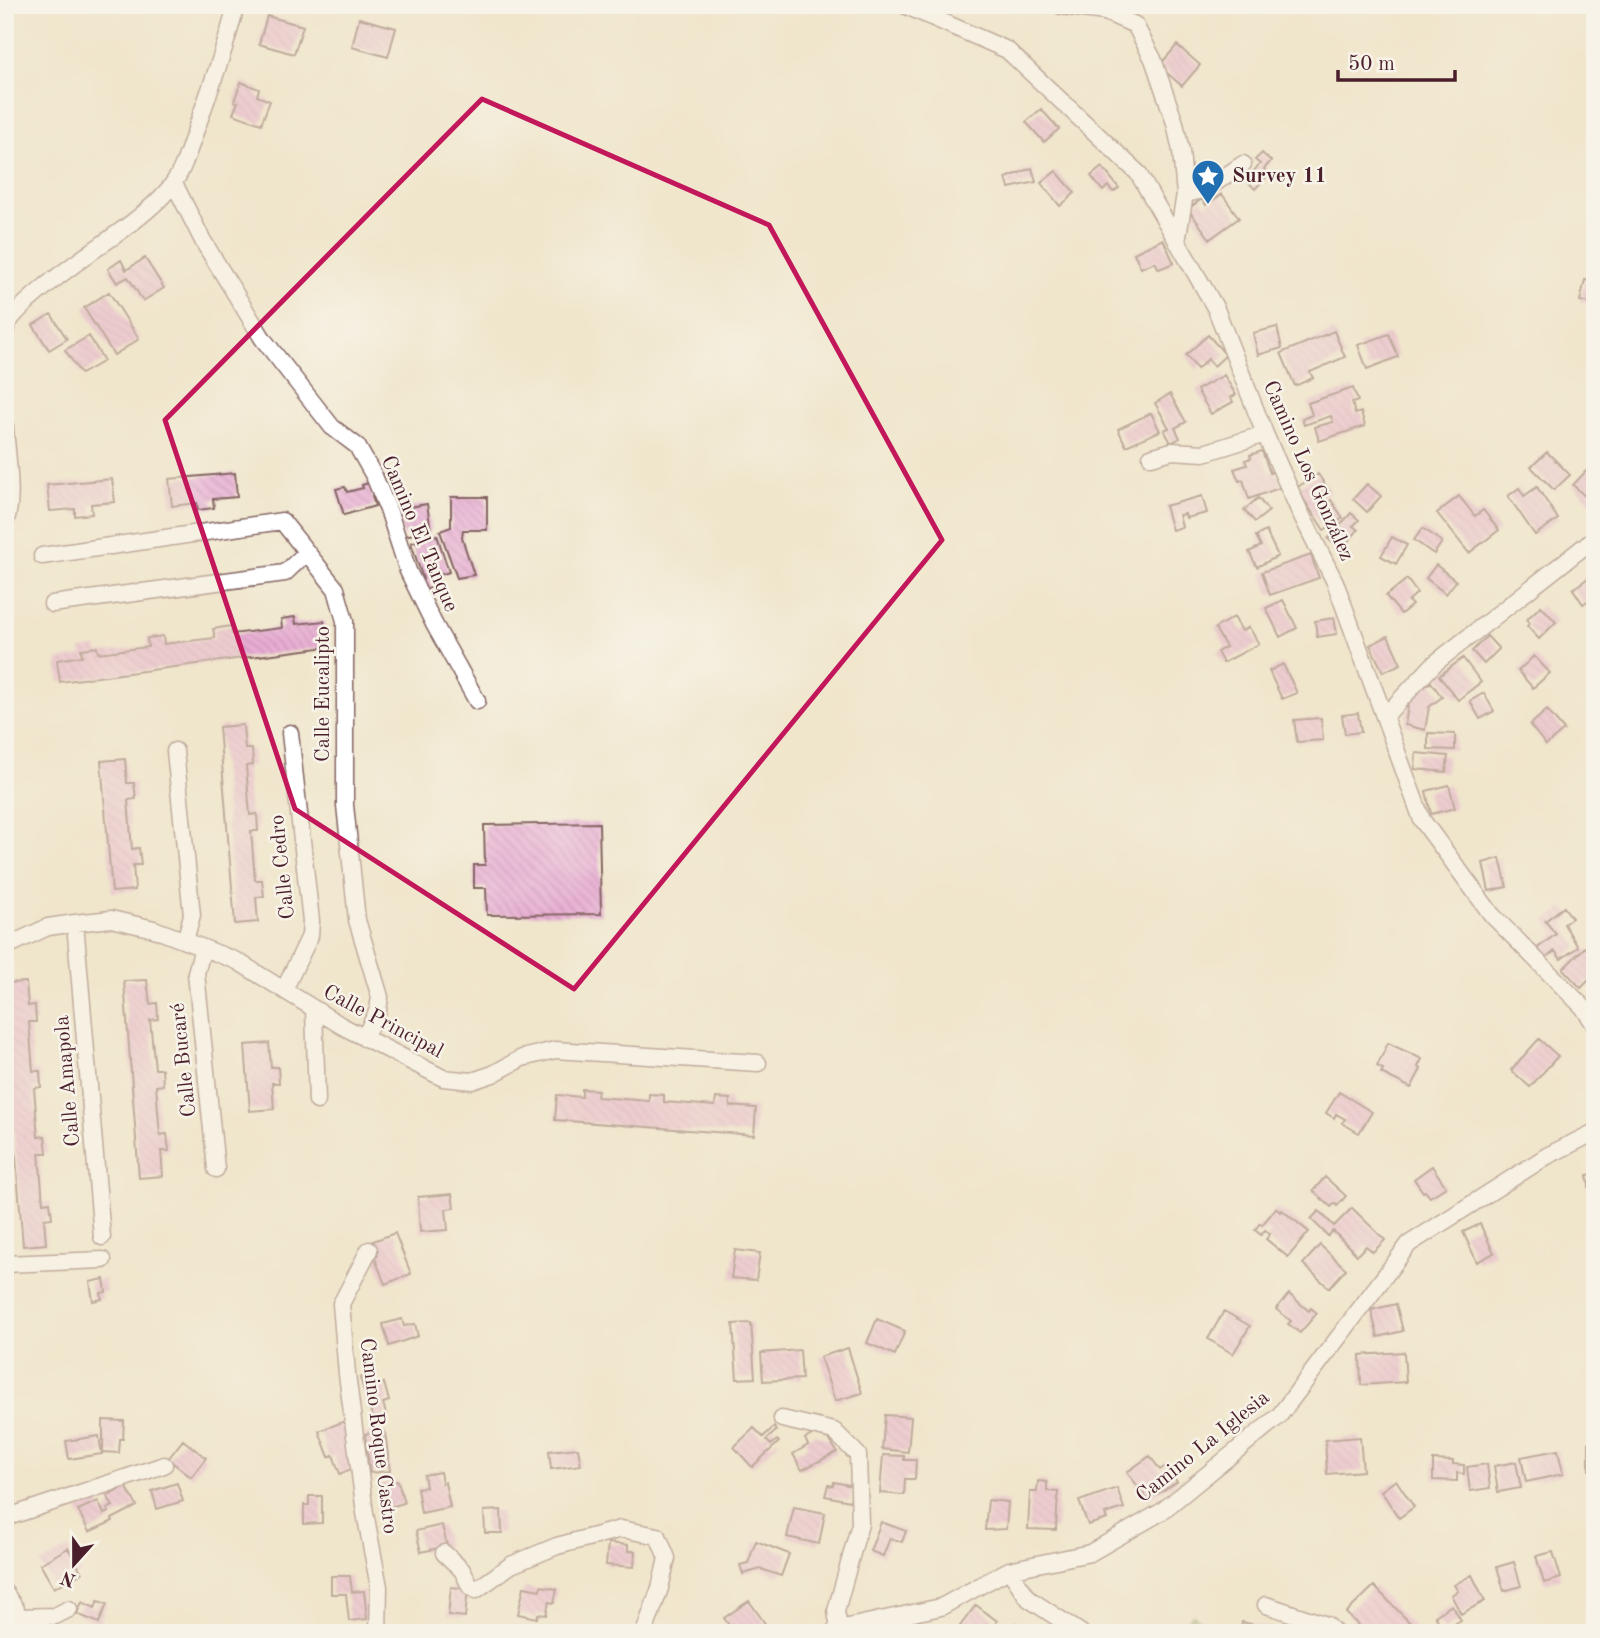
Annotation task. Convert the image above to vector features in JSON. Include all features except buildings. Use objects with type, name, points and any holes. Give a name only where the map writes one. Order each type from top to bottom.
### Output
[{"type":"street","points":[[5,331],[6,326],[25,304],[127,227],[174,183],[225,47],[236,5]]},
{"type":"street","name":"Camino Los González","points":[[904,5],[1007,50],[1138,173],[1216,309],[1265,434],[1335,583],[1422,820],[1492,915],[1583,1007],[1595,1025]]},
{"type":"street","points":[[1061,6],[1105,12],[1135,25],[1153,59],[1175,123],[1181,151],[1185,194],[1177,242]]},
{"type":"street","points":[[1185,194],[1205,190],[1243,164]]},
{"type":"street","name":"Camino El Tanque","points":[[174,183],[203,241],[263,339],[332,428],[357,446],[389,512],[408,571],[477,701]]},
{"type":"street","points":[[5,426],[9,480],[8,516],[5,522]]},
{"type":"street","points":[[1151,457],[1172,452],[1204,453],[1265,434]]},
{"type":"street","name":"Calle Eucalipto","points":[[42,556],[282,521],[336,589],[345,621],[345,805],[357,920],[380,997],[378,1010],[364,1038]]},
{"type":"street","points":[[1385,716],[1434,664],[1595,538]]},
{"type":"street","points":[[52,604],[285,573],[307,552]]},
{"type":"street","name":"Calle Cedro","points":[[284,990],[310,936],[311,921],[290,733]]},
{"type":"street","points":[[175,751],[192,915],[185,941]]},
{"type":"street","name":"Calle Principal","points":[[5,947],[48,927],[75,923],[111,919],[154,929],[237,961],[364,1038],[443,1078],[472,1081],[493,1074],[522,1058],[555,1050],[758,1063]]},
{"type":"street","name":"Calle Amapola","points":[[75,923],[102,1237]]},
{"type":"street","name":"Calle Bucaré","points":[[203,948],[197,973],[216,1169]]},
{"type":"street","points":[[314,1009],[317,1101]]},
{"type":"street","name":"Camino La Iglesia","points":[[836,1631],[941,1607],[1009,1570],[1090,1553],[1161,1512],[1279,1416],[1409,1244],[1547,1156],[1595,1132]]},
{"type":"street","name":"Camino Roque Castro","points":[[369,1250],[341,1304],[363,1499],[379,1587],[378,1633]]},
{"type":"street","points":[[5,1264],[103,1260]]},
{"type":"street","points":[[782,1419],[834,1431],[858,1455],[860,1524],[836,1611],[836,1631]]},
{"type":"street","points":[[5,1518],[164,1465]]},
{"type":"street","points":[[444,1553],[476,1590],[511,1565],[557,1546],[621,1529],[658,1536],[667,1558],[660,1588],[644,1633]]},
{"type":"street","points":[[1009,1570],[1029,1599],[1081,1633]]},
{"type":"street","points":[[5,1593],[16,1609],[15,1625],[55,1616],[69,1609]]},
{"type":"street","points":[[1266,1605],[1327,1625],[1335,1633]]},
{"type":"highlighted area","points":[[482,99],[769,225],[942,540],[574,989],[295,809],[165,420]]},
{"type":"green space","points":[[1193,1615],[1216,1633],[1179,1633]]},
{"type":"place","name":"Survey 11","points":[[1208,206]]}]
